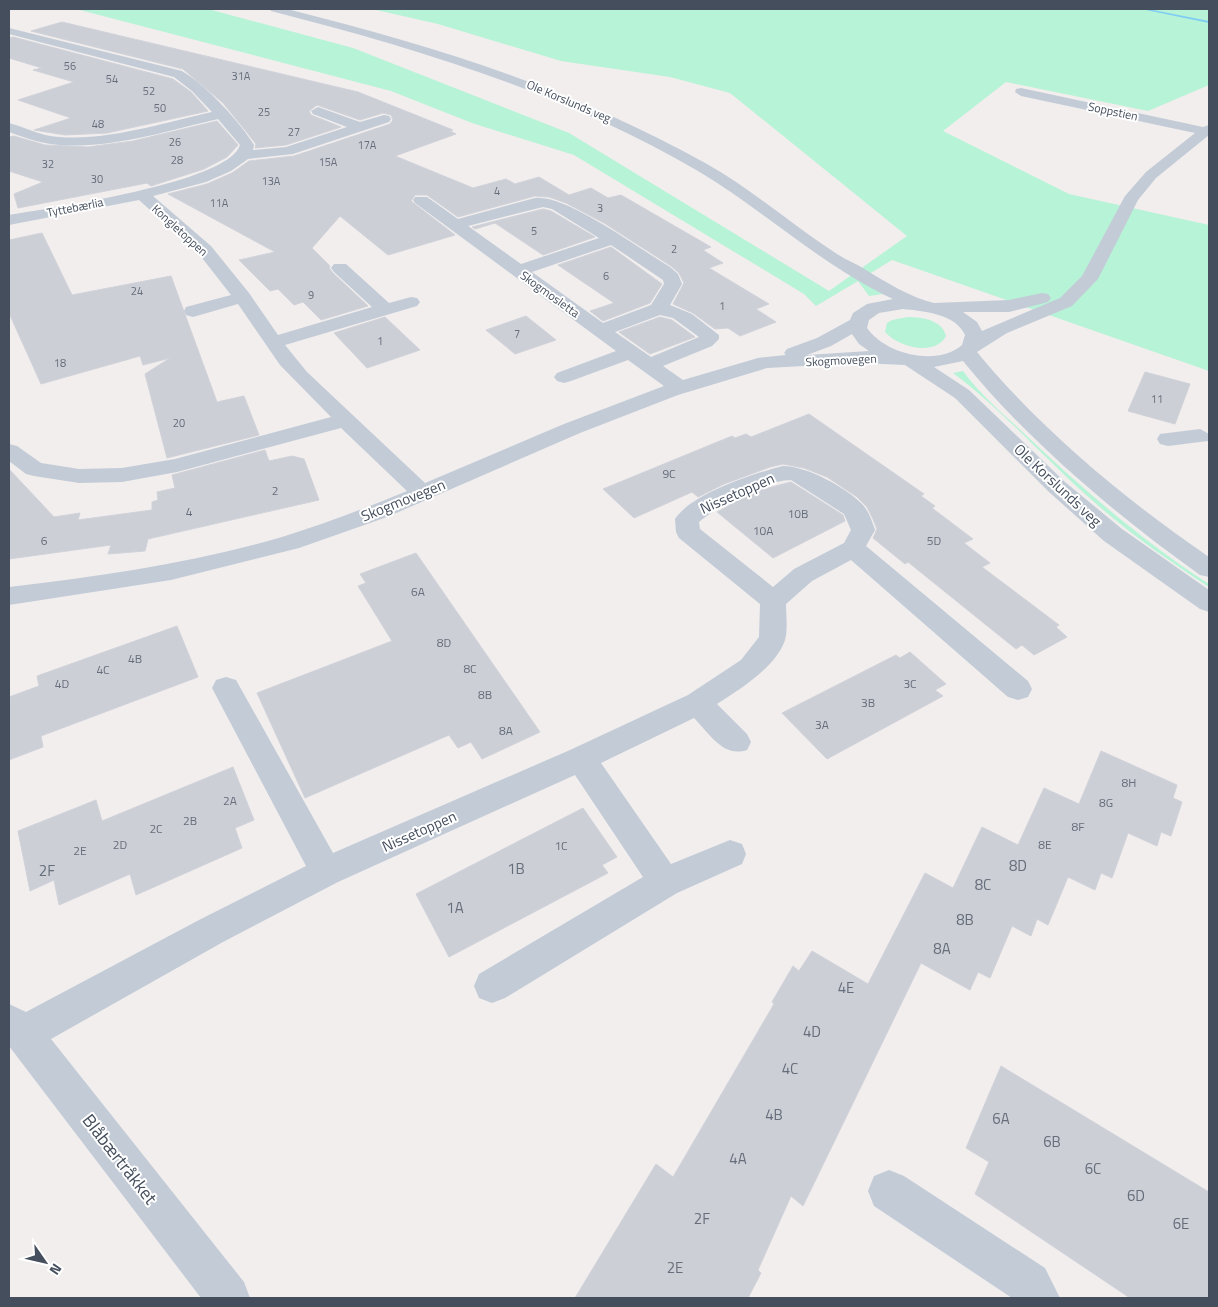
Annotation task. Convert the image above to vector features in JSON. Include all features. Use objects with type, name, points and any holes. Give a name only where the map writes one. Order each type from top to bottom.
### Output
[{"type":"street","name":"Ole Korslunds veg","points":[[275,9],[443,53],[573,101],[651,139],[707,170],[758,202],[832,259],[844,264],[883,288],[925,305],[946,311],[966,323],[974,338],[969,349],[998,391],[1095,481],[1149,527],[1209,569]]},
{"type":"street","points":[[9,31],[178,74],[193,82],[221,114],[240,131],[247,145],[244,155],[288,151],[384,120]]},
{"type":"street","name":"Soppstien","points":[[1021,92],[1207,130]]},
{"type":"street","points":[[318,111],[360,127]]},
{"type":"street","points":[[9,128],[56,140],[83,140],[114,136],[221,114]]},
{"type":"street","name":"Skogmovegen","points":[[9,596],[114,583],[230,558],[327,530],[422,493],[573,427],[680,388],[748,368],[785,360],[794,362],[835,358],[944,360],[969,349],[1000,329],[1066,302],[1089,279],[1131,200],[1157,170],[1207,130]]},
{"type":"street","points":[[114,136],[122,149]]},
{"type":"street","name":"Kongletoppen","points":[[142,194],[190,182],[211,174],[244,155]]},
{"type":"street","name":"Kongletoppen","points":[[142,194],[204,249],[243,297],[273,342],[300,376],[422,493]]},
{"type":"street","name":"Tyttebærlia","points":[[9,220],[142,194]]},
{"type":"street","name":"Skogmosletta","points":[[421,200],[680,388]]},
{"type":"street","points":[[455,225],[543,202],[558,206],[672,278],[673,284],[658,309]]},
{"type":"street","points":[[518,271],[612,239]]},
{"type":"street","name":"Ole Korslunds veg","points":[[832,259],[835,267],[855,292],[862,317],[862,339],[870,346],[905,359],[962,394],[1057,487],[1112,535],[1209,603]]},
{"type":"street","points":[[340,268],[385,309]]},
{"type":"street","name":"Skogmovegen","points":[[785,360],[792,354],[824,342],[862,317],[890,304],[1009,306],[1057,295],[1071,295]]},
{"type":"street","points":[[193,311],[243,297]]},
{"type":"street","points":[[273,342],[411,302]]},
{"type":"street","points":[[601,330],[658,309],[677,312],[709,335],[709,339],[705,342],[649,365]]},
{"type":"street","points":[[564,377],[631,352]]},
{"type":"street","points":[[9,451],[34,468],[79,476],[122,475],[177,465],[345,420]]},
{"type":"street","points":[[1168,439],[1206,431]]},
{"type":"street","name":"Nissetoppen","points":[[16,1028],[326,872],[581,759],[698,703],[751,667],[772,639],[773,600],[688,532],[687,520],[698,509],[774,474],[795,473],[812,481],[855,510],[863,530],[853,548]]},
{"type":"street","points":[[773,600],[803,574],[853,548],[1018,689]]},
{"type":"street","points":[[226,688],[326,872]]},
{"type":"street","points":[[698,703],[736,742]]},
{"type":"street","points":[[581,759],[665,882]]},
{"type":"street","points":[[492,986],[665,882],[730,854]]},
{"type":"street","name":"Blåbærtråkket","points":[[16,1028],[228,1298]]},
{"type":"street","points":[[889,1191],[1030,1284],[1038,1298]]},
{"type":"green space","points":[[76,9],[208,9],[353,48],[569,133],[829,291],[907,236],[730,93],[670,77],[561,61],[438,24],[372,9],[1209,9],[1209,85],[1148,111],[1006,82],[943,131],[1069,194],[1209,225],[1209,371],[892,260],[861,279],[883,294],[869,296],[858,281],[816,306],[804,294],[574,155],[472,123],[391,91]]},
{"type":"green space","points":[[908,317],[925,319],[936,323],[946,336],[934,346],[916,348],[898,342],[885,332],[887,323],[892,320]]},
{"type":"green space","points":[[963,371],[978,390],[1072,478],[1139,534],[1209,584],[1209,587],[1150,546],[1093,501],[990,403],[953,373]]},
{"type":"building","points":[[62,22],[358,92],[453,130],[450,131],[456,134],[395,156],[473,188],[506,179],[515,184],[539,177],[569,195],[591,188],[608,198],[621,195],[711,247],[703,250],[723,263],[709,268],[769,304],[756,309],[776,322],[740,336],[728,328],[715,329],[693,313],[673,304],[684,283],[679,273],[671,266],[604,223],[566,203],[549,197],[535,196],[458,217],[427,195],[415,195],[411,201],[455,235],[388,255],[340,216],[312,248],[330,266],[329,268],[333,273],[368,306],[321,320],[303,302],[294,305],[278,289],[270,291],[239,260],[275,252],[168,194],[207,184],[232,173],[249,161],[294,156],[390,124],[393,120],[391,115],[383,113],[360,120],[317,105],[309,111],[311,115],[341,127],[286,145],[255,148],[256,144],[223,103],[183,69],[31,31]]},
{"type":"building","points":[[13,37],[173,79],[191,92],[208,111],[107,133],[65,135],[34,130],[71,118],[18,100],[74,82],[33,70],[42,68],[9,58],[9,38]]},
{"type":"building","points":[[217,121],[238,145],[227,157],[204,169],[151,186],[147,183],[18,208],[14,194],[43,182],[9,171],[9,137],[14,136],[45,145],[88,147],[133,141]]},
{"type":"building","points":[[543,209],[551,211],[595,237],[543,255],[495,223],[475,229],[472,227]]},
{"type":"building","points":[[42,233],[72,295],[171,276],[217,402],[244,396],[259,435],[167,458],[145,374],[170,358],[143,365],[140,356],[41,384],[9,313],[9,240]]},
{"type":"building","points":[[611,247],[662,284],[650,303],[603,321],[590,311],[614,303],[558,265]]},
{"type":"building","points":[[526,316],[556,340],[515,354],[486,330]]},
{"type":"building","points":[[385,317],[420,350],[367,368],[334,333]]},
{"type":"building","points":[[660,317],[672,320],[695,337],[650,354],[619,332]]},
{"type":"building","points":[[1145,372],[1190,384],[1175,424],[1128,411]]},
{"type":"building","points":[[809,414],[924,494],[921,496],[935,506],[932,508],[973,539],[964,543],[990,563],[982,567],[1059,625],[1056,627],[1067,637],[1034,655],[1022,645],[1016,649],[908,562],[905,564],[873,538],[877,529],[867,507],[857,497],[827,477],[804,468],[783,464],[770,467],[724,484],[698,497],[692,492],[634,518],[603,489],[732,436],[735,438],[746,434],[751,437]]},
{"type":"building","points":[[265,450],[269,461],[292,456],[304,459],[319,500],[148,539],[145,551],[108,554],[111,545],[9,559],[9,469],[54,517],[80,513],[78,520],[152,510],[152,502],[158,500],[157,492],[175,488],[172,475]]},
{"type":"building","points":[[791,482],[843,515],[845,521],[773,558],[717,512],[756,491]]},
{"type":"building","points":[[416,553],[540,732],[482,759],[471,742],[458,748],[449,735],[305,798],[257,693],[392,641],[358,586],[366,583],[360,574]]},
{"type":"building","points":[[177,626],[198,677],[41,736],[43,747],[9,760],[9,697],[39,686],[37,676]]},
{"type":"building","points":[[910,652],[946,684],[935,690],[943,696],[827,759],[782,713],[896,655],[900,658]]},
{"type":"building","points":[[1101,751],[1177,785],[1173,798],[1182,802],[1171,836],[1161,832],[1157,846],[1128,833],[1112,878],[1101,873],[1095,890],[1068,877],[1048,925],[1037,919],[1031,936],[1012,926],[990,978],[978,972],[970,990],[921,963],[803,1206],[791,1196],[758,1270],[761,1273],[748,1298],[575,1298],[656,1164],[673,1177],[774,1004],[772,1002],[793,966],[799,971],[812,951],[868,984],[925,873],[953,888],[982,827],[1018,845],[1044,788],[1079,804]]},
{"type":"building","points":[[233,767],[254,820],[235,828],[242,848],[136,895],[130,874],[59,905],[54,880],[30,891],[18,831],[96,800],[102,821]]},
{"type":"building","points":[[583,808],[617,857],[602,865],[608,873],[449,957],[416,894]]},
{"type":"building","points":[[1001,1066],[1209,1192],[1209,1298],[1130,1298],[975,1194],[989,1162],[966,1148]]},
{"type":"waterway","points":[[1143,9],[1209,22]]}]
